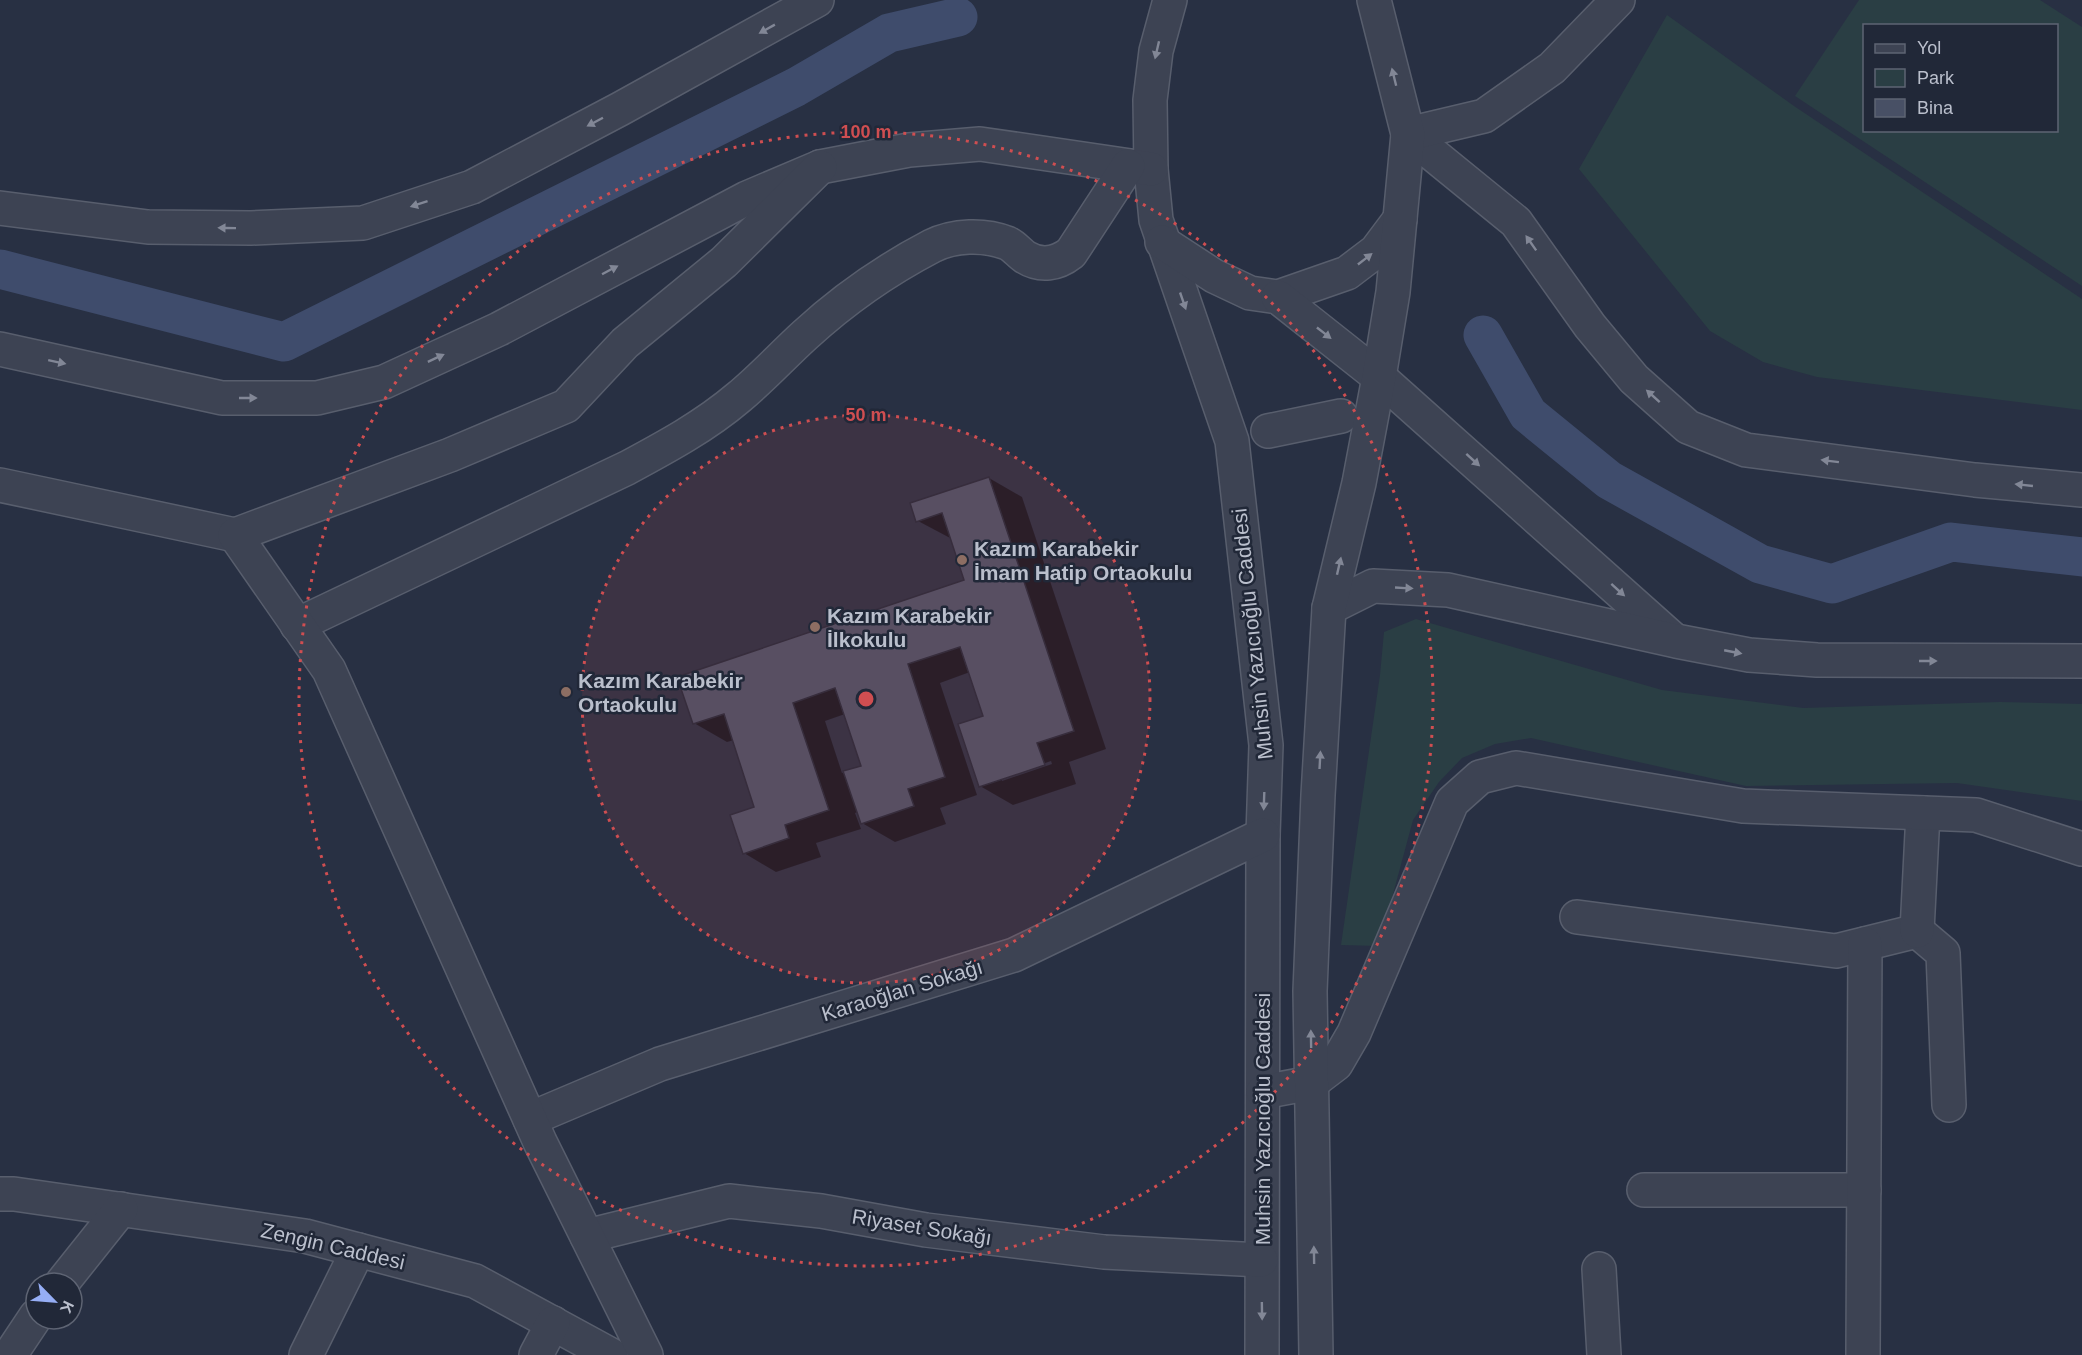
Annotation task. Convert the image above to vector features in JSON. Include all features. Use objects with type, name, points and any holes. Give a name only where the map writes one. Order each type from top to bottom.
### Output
[{"type":"street","points":[[0,208],[148,227],[251,228],[363,223],[472,187],[640,98],[817,0]]},
{"type":"street","name":"Muhsin Yazıcıoğlu Caddesi","points":[[1170,0],[1156,51],[1139,168],[1162,242],[1232,441],[1266,746],[1263,835],[1262,1355]]},
{"type":"street","points":[[1408,134],[1484,116],[1552,68],[1618,0]]},
{"type":"street","points":[[1316,1355],[1310,992],[1329,608],[1364,459],[1379,377],[1393,292],[1408,134],[1372,4]]},
{"type":"street","points":[[1408,134],[1516,222],[1590,326],[1634,379],[1688,427],[1746,450],[1975,480],[2082,490]]},
{"type":"street","points":[[0,349],[222,398],[318,398],[384,382],[498,329],[747,198],[820,167],[909,150],[980,144],[1139,168]]},
{"type":"street","points":[[0,485],[235,535],[450,455],[566,406],[625,343],[724,262],[820,167]]},
{"type":"street","points":[[297,625],[627,468],[672,444],[738,398],[832,311],[889,271],[933,246],[950,239],[988,238],[1008,244],[1035,261],[1054,263],[1063,259],[1071,253],[1139,168]]},
{"type":"street","points":[[1162,242],[1214,276],[1250,293],[1278,297],[1347,273],[1376,250],[1400,219]]},
{"type":"street","points":[[1278,297],[1379,377],[1676,641]]},
{"type":"street","points":[[1268,431],[1341,416]]},
{"type":"street","points":[[235,535],[329,670],[530,1119],[646,1355]]},
{"type":"street","points":[[1329,608],[1373,586],[1448,590],[1749,655],[1817,660],[2082,661]]},
{"type":"street","points":[[1263,1092],[1311,1083],[1336,1064],[1354,1034],[1452,802],[1480,777],[1516,768],[1743,806],[1976,815],[2082,849]]},
{"type":"street","points":[[1917,931],[1923,813]]},
{"type":"street","name":"Karaoğlan Sokağı","points":[[530,1119],[660,1064],[1014,955],[1263,835]]},
{"type":"street","points":[[1577,917],[1836,951],[1917,931]]},
{"type":"street","points":[[1917,931],[1943,953],[1949,1105]]},
{"type":"street","points":[[1863,1355],[1865,944]]},
{"type":"street","points":[[1644,1190],[1864,1190]]},
{"type":"street","name":"Zengin Caddesi","points":[[0,1194],[14,1194],[305,1236],[475,1281],[611,1355]]},
{"type":"street","name":"Riyaset Sokağı","points":[[587,1236],[729,1201],[821,1211],[926,1230],[1104,1252],[1261,1260]]},
{"type":"street","points":[[72,1271],[121,1209]]},
{"type":"street","points":[[306,1355],[358,1250]]},
{"type":"street","points":[[1599,1269],[1604,1355]]},
{"type":"street","points":[[536,1355],[553,1323]]},
{"type":"street","points":[[10,1355],[26,1331]]},
{"type":"green space","points":[[1859,0],[2040,0],[2082,27],[2082,286],[1795,96]]},
{"type":"green space","points":[[1667,15],[1794,106],[2082,299],[2082,410],[1817,377],[1763,362],[1710,331],[1579,169]]},
{"type":"green space","points":[[1416,619],[1662,690],[1803,708],[2000,702],[2082,704],[2082,801],[1957,783],[1746,786],[1531,738],[1495,744],[1462,758],[1439,782],[1413,820],[1379,946],[1341,945],[1380,675],[1384,632]]},
{"type":"building","points":[[989,477],[1074,731],[1037,743],[1045,765],[979,787],[958,724],[983,716],[960,647],[908,664],[945,777],[908,789],[914,806],[861,824],[843,771],[861,766],[835,688],[793,703],[829,810],[785,825],[789,838],[743,854],[730,815],[754,807],[724,714],[693,724],[677,677],[964,580],[942,513],[916,522],[910,503]]},
{"type":"waterway","points":[[0,269],[284,342],[796,87],[889,33],[958,17]]},
{"type":"waterway","points":[[1483,335],[1528,414],[1609,480],[1760,564],[1832,584],[1951,542],[2082,557]]},
{"type":"place","name":"Kazım Karabekir İmam Hatip Ortaokulu","points":[[962,560]]},
{"type":"place","name":"Kazım Karabekir İlkokulu","points":[[815,627]]},
{"type":"place","name":"Kazım Karabekir Ortaokulu","points":[[566,692]]}]
